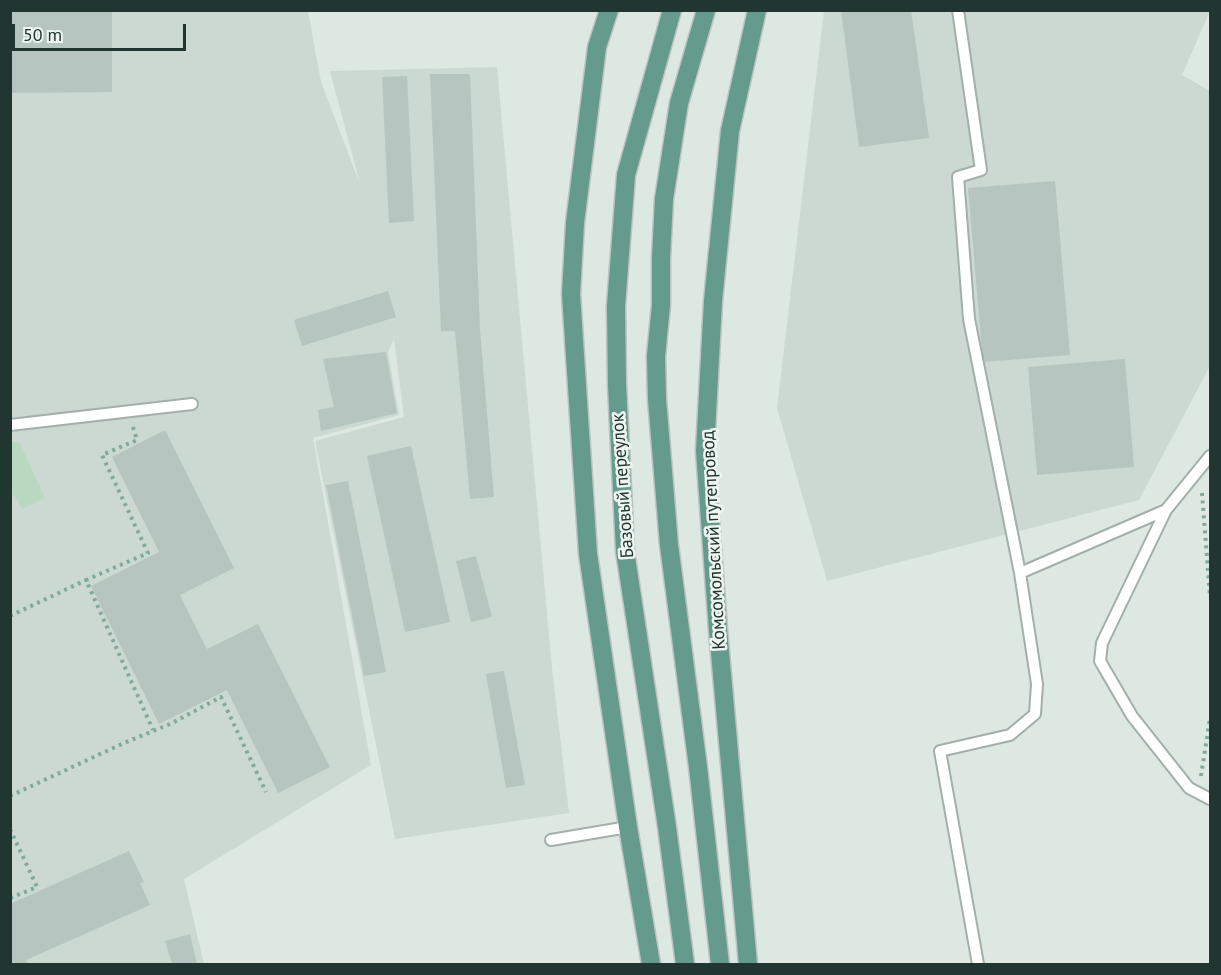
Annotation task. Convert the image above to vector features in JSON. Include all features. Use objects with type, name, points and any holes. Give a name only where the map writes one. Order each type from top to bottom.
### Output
[{"type":"main road","points":[[609,10],[597,47],[574,223],[571,294],[588,554],[627,827],[651,964]]},
{"type":"main road","name":"Базовый переулок","points":[[672,10],[626,175],[616,306],[617,384],[625,551],[667,826],[685,964]]},
{"type":"main road","points":[[706,10],[679,103],[664,199],[661,305],[656,357],[657,399],[669,545],[698,767],[720,964]]},
{"type":"main road","name":"Комсомольский путепровод","points":[[748,964],[718,630],[705,451],[713,301],[730,130],[757,10]]},
{"type":"lane","points":[[958,10],[981,170],[958,177],[969,319],[1020,573],[1037,684],[1035,714],[1011,735],[940,752],[978,964]]},
{"type":"lane","points":[[10,424],[192,404]]},
{"type":"lane","points":[[1210,456],[1166,510],[1102,643],[1100,661],[1132,716],[1189,788],[1210,799]]},
{"type":"lane","points":[[1020,573],[1166,510]]},
{"type":"lane","points":[[551,840],[627,827]]},
{"type":"path","points":[[10,616],[148,553],[102,455],[136,440],[131,422]]},
{"type":"path","points":[[1206,487],[1201,495],[1210,597]]},
{"type":"path","points":[[86,580],[153,730]]},
{"type":"path","points":[[10,796],[221,698],[266,792]]},
{"type":"path","points":[[1200,780],[1210,718]]},
{"type":"path","points":[[1205,752],[1210,753]]},
{"type":"path","points":[[10,829],[37,887],[10,898]]},
{"type":"shaded area","points":[[10,11],[308,11],[321,82],[360,184],[330,71],[497,67],[552,668],[569,813],[395,839],[315,441],[404,417],[394,339],[388,352],[399,415],[313,438],[371,765],[184,879],[204,964],[11,964]]},
{"type":"shaded area","points":[[824,11],[1210,11],[1182,75],[1210,91],[1210,366],[1139,500],[827,581],[777,408]]},
{"type":"green space","points":[[11,442],[19,442],[45,498],[22,509],[14,495],[11,496]]},
{"type":"building","points":[[10,10],[112,10],[112,92],[10,93]]},
{"type":"building","points":[[841,10],[911,10],[929,138],[859,147]]},
{"type":"building","points":[[430,74],[470,74],[480,329],[494,497],[470,499],[455,331],[441,331]]},
{"type":"building","points":[[407,76],[414,221],[389,223],[382,77]]},
{"type":"building","points":[[1055,181],[1070,355],[983,362],[968,188]]},
{"type":"building","points":[[388,291],[396,317],[302,346],[294,320]]},
{"type":"building","points":[[386,352],[397,413],[321,431],[318,410],[334,407],[323,359]]},
{"type":"building","points":[[1125,359],[1134,467],[1037,475],[1028,367]]},
{"type":"building","points":[[165,430],[234,568],[180,595],[207,649],[258,624],[330,767],[278,793],[227,690],[159,724],[91,586],[159,552],[112,457]]},
{"type":"building","points":[[411,446],[450,622],[405,632],[367,456]]},
{"type":"building","points":[[348,481],[386,672],[364,676],[326,485]]},
{"type":"building","points":[[476,556],[492,617],[471,622],[456,561]]},
{"type":"building","points":[[504,671],[525,785],[506,788],[486,674]]},
{"type":"building","points":[[129,851],[144,882],[140,883],[150,905],[26,960],[28,964],[10,964],[10,904]]},
{"type":"building","points":[[190,934],[197,964],[172,964],[165,941]]}]
